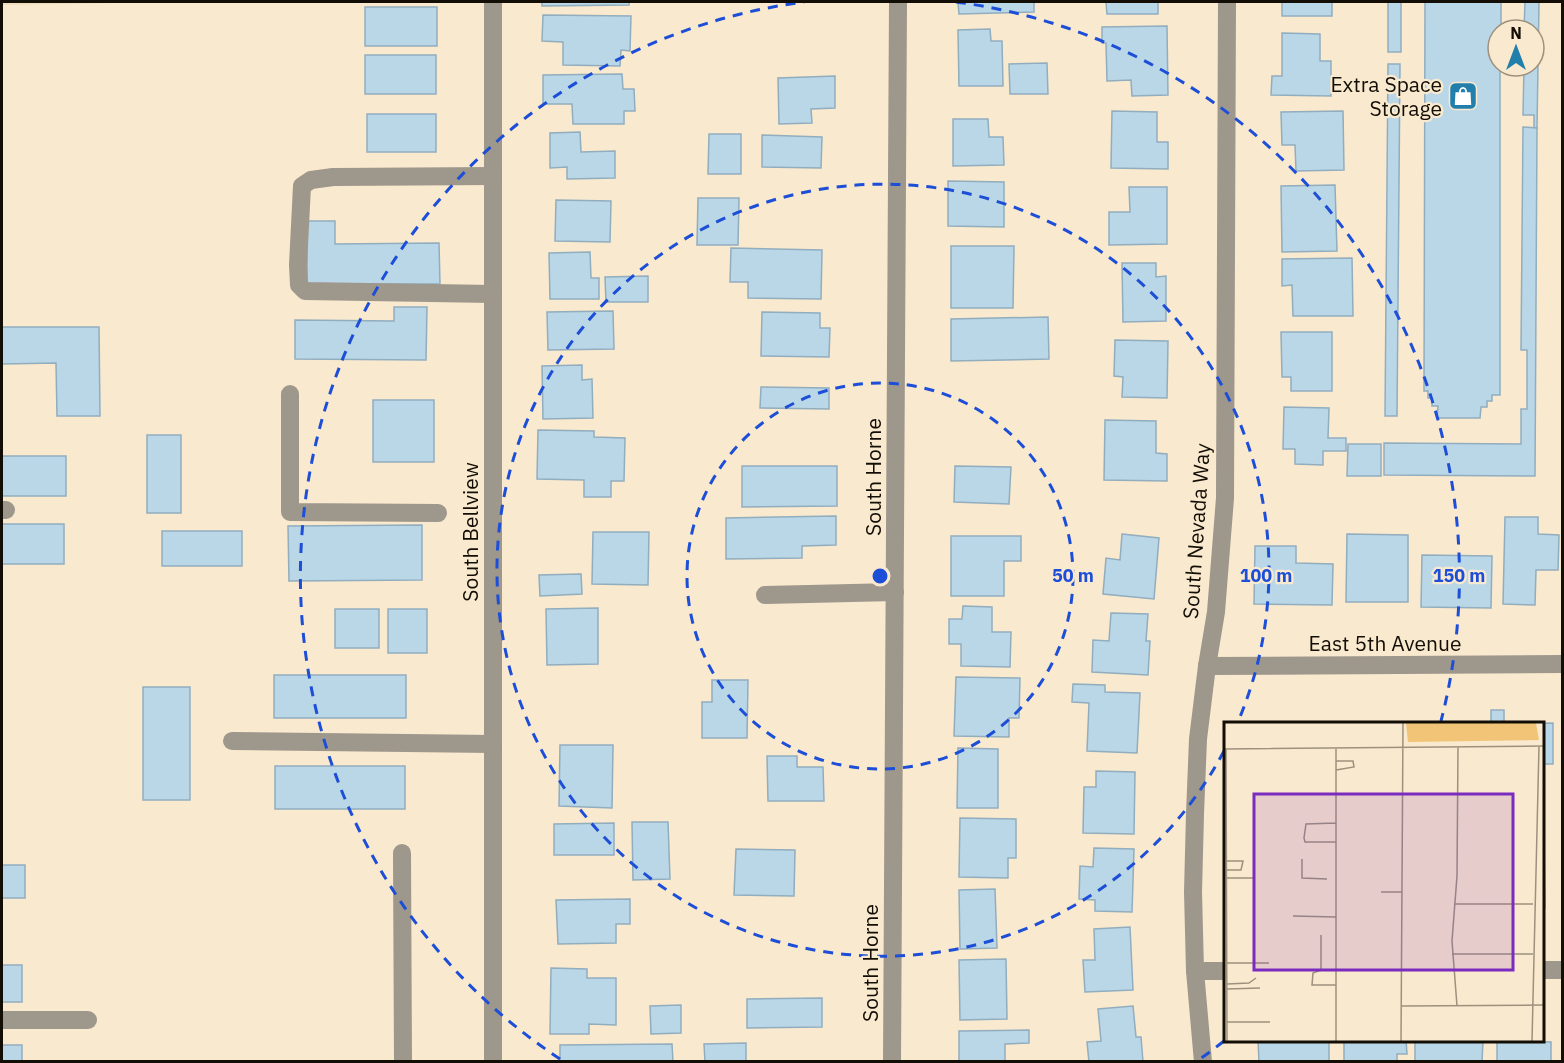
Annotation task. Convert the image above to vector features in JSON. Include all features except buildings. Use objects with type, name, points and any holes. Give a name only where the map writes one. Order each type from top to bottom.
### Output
[{"type":"street","name":"South Bellview","points":[[493,2],[493,1062]]},
{"type":"street","name":"South Horne","points":[[892,1062],[898,2]]},
{"type":"street","name":"South Nevada Way","points":[[1203,1062],[1193,892],[1198,739],[1216,612],[1225,498],[1227,2]]},
{"type":"street","points":[[493,176],[333,177],[311,180],[302,186],[298,265],[299,285],[306,291],[493,294]]},
{"type":"street","points":[[290,394],[290,512],[438,513]]},
{"type":"street","points":[[765,595],[895,592]]},
{"type":"street","name":"East 5th Avenue","points":[[1207,666],[1563,664]]},
{"type":"street","points":[[232,741],[493,744]]},
{"type":"street","points":[[402,853],[403,1062]]},
{"type":"street","points":[[1196,971],[1224,970]]},
{"type":"street","points":[[1543,970],[1563,970]]},
{"type":"street","points":[[2,1020],[88,1020]]},
{"type":"shaded area","points":[[2,2],[119,2],[119,3],[2,5]]},
{"type":"place","name":"Extra Space Storage","points":[[1463,96]]}]
